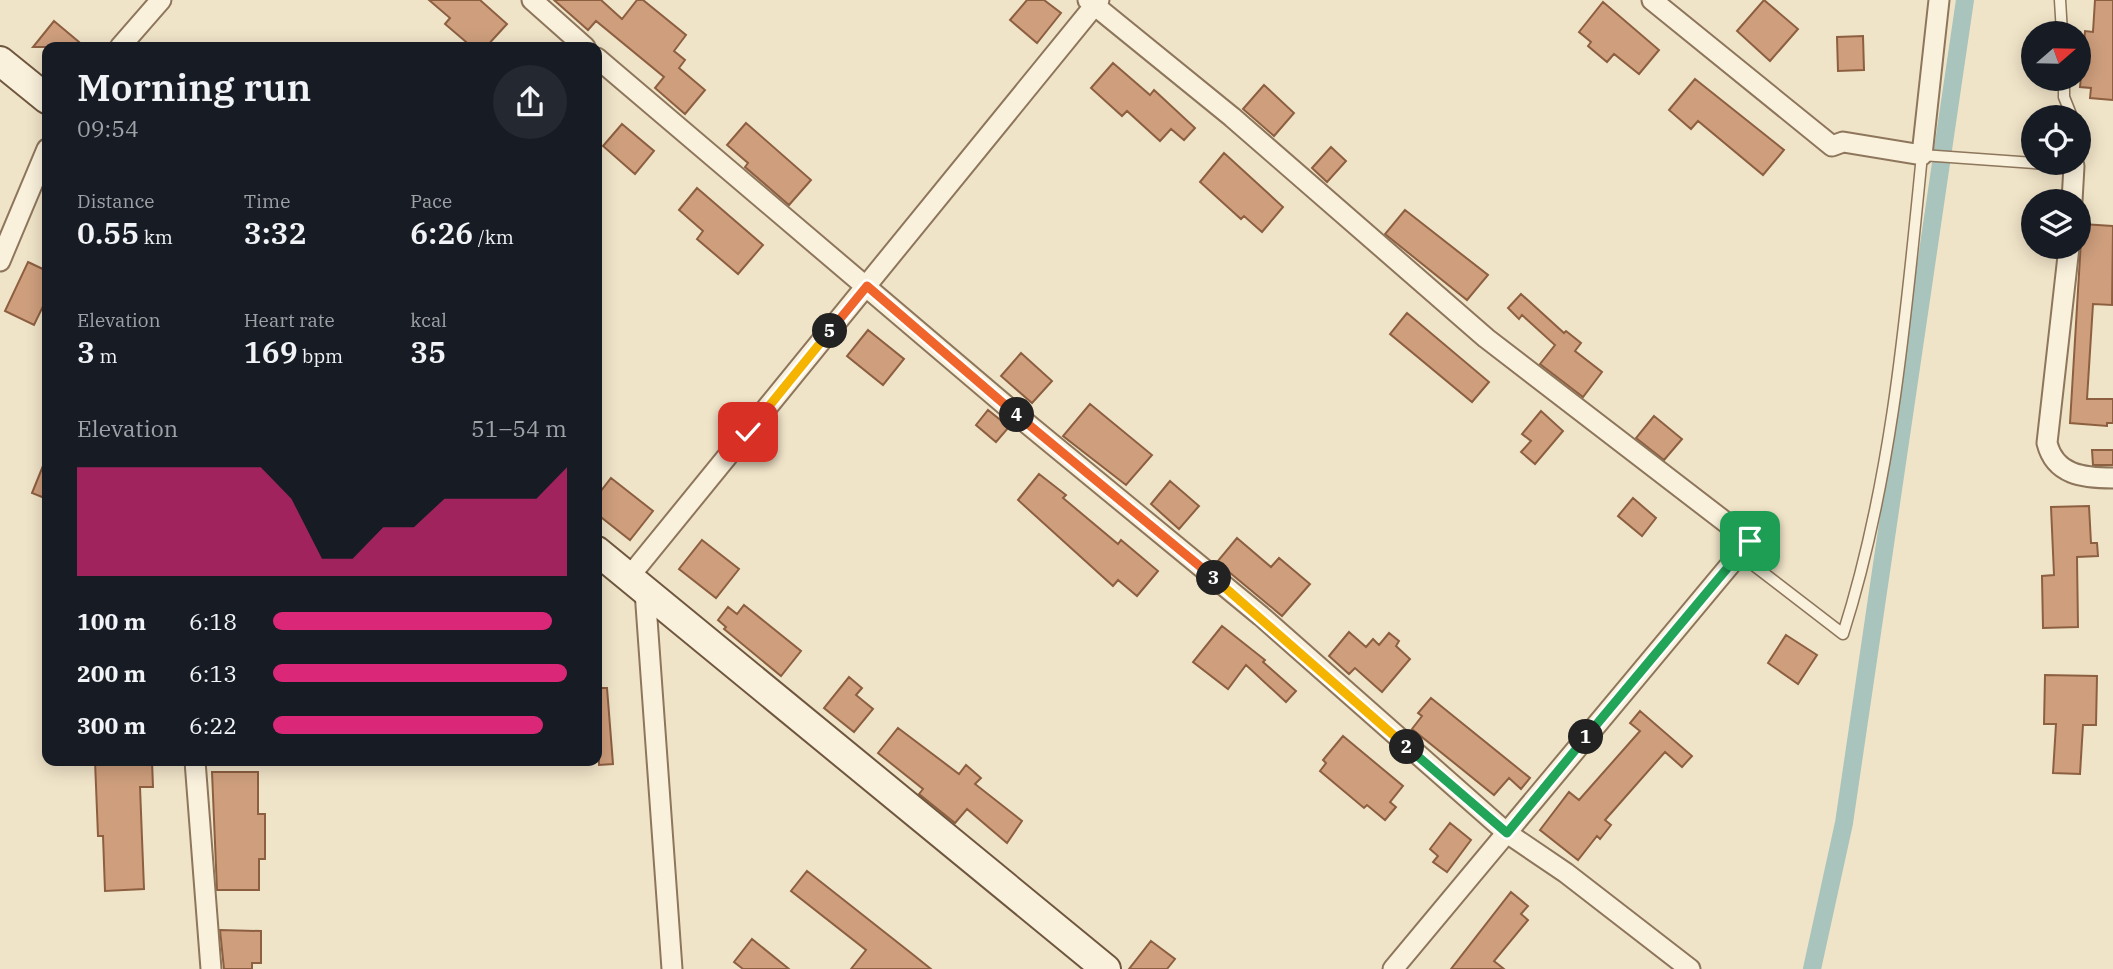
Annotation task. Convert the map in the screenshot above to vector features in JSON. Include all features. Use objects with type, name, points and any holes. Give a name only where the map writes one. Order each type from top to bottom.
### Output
[{"type":"street","points":[[124,42],[161,0]]},
{"type":"street","points":[[531,0],[579,42]]},
{"type":"street","points":[[1652,0],[1832,146],[1843,142],[1922,155],[1939,0]]},
{"type":"street","points":[[672,969],[637,584],[867,286],[1094,2],[1232,117],[1486,338],[1750,541],[1393,969]]},
{"type":"street","points":[[0,61],[42,95]]},
{"type":"street","points":[[602,62],[1024,421],[1261,616],[1507,833],[1566,873],[1690,969]]},
{"type":"street","points":[[0,261],[42,161]]},
{"type":"street","points":[[2068,259],[2047,443],[2051,457],[2063,470],[2080,475],[2113,478]]},
{"type":"street","points":[[602,555],[1106,969]]},
{"type":"street","points":[[195,766],[211,969]]},
{"type":"lane","points":[[2060,0],[2061,21]]},
{"type":"lane","points":[[1740,555],[1843,634],[1870,533],[1892,413],[1922,155],[2021,161]]},
{"type":"building","points":[[429,0],[480,0],[507,24],[491,42],[466,42],[445,24],[450,18]]},
{"type":"building","points":[[554,0],[601,0],[622,19],[637,0],[643,0],[686,35],[674,51],[685,60],[679,68],[705,90],[685,114],[655,88],[664,77],[596,21],[588,30]]},
{"type":"building","points":[[1027,0],[1044,0],[1061,13],[1037,43],[1010,20]]},
{"type":"building","points":[[1764,0],[1798,29],[1770,61],[1737,31]]},
{"type":"building","points":[[2095,0],[2113,0],[2113,100],[2090,98]]},
{"type":"building","points":[[1603,2],[1659,50],[1639,74],[1614,54],[1607,62],[1588,46],[1591,42],[1579,32]]},
{"type":"building","points":[[54,21],[79,42],[42,42],[42,47],[33,47]]},
{"type":"building","points":[[1863,36],[1864,70],[1838,71],[1837,37]]},
{"type":"building","points":[[1113,63],[1150,95],[1154,90],[1195,128],[1184,140],[1171,129],[1160,141],[1127,111],[1122,116],[1091,88]]},
{"type":"building","points":[[1695,79],[1784,150],[1763,175],[1698,121],[1691,129],[1669,110]]},
{"type":"building","points":[[1264,85],[1294,113],[1274,136],[1243,109]]},
{"type":"building","points":[[746,123],[811,180],[789,205],[745,167],[748,163],[727,145]]},
{"type":"building","points":[[622,124],[654,151],[635,174],[603,146]]},
{"type":"building","points":[[1331,147],[1346,161],[1327,182],[1312,168]]},
{"type":"building","points":[[1224,153],[1283,207],[1262,232],[1244,216],[1241,219],[1200,182]]},
{"type":"building","points":[[697,188],[763,245],[738,274],[697,239],[703,231],[679,210]]},
{"type":"building","points":[[1405,210],[1488,275],[1467,300],[1385,234]]},
{"type":"building","points":[[2091,225],[2113,226],[2112,305],[2093,304],[2087,399],[2113,399],[2113,423],[2107,423],[2107,426],[2070,423],[2080,259],[2091,259]]},
{"type":"building","points":[[28,262],[42,269],[42,308],[34,325],[5,311]]},
{"type":"building","points":[[1521,294],[1564,333],[1566,331],[1581,343],[1575,351],[1602,372],[1583,397],[1540,364],[1555,345],[1522,315],[1519,319],[1508,308]]},
{"type":"building","points":[[1407,313],[1489,382],[1472,402],[1390,334]]},
{"type":"building","points":[[868,330],[904,359],[883,385],[847,356]]},
{"type":"building","points":[[1021,353],[1052,381],[1032,403],[1001,376]]},
{"type":"building","points":[[1090,404],[1152,455],[1126,485],[1063,436]]},
{"type":"building","points":[[988,410],[1009,427],[996,442],[976,425]]},
{"type":"building","points":[[1541,411],[1563,431],[1535,464],[1521,452],[1531,441],[1522,434]]},
{"type":"building","points":[[1654,416],[1682,439],[1664,460],[1636,438]]},
{"type":"building","points":[[2092,450],[2113,450],[2113,465],[2093,465]]},
{"type":"building","points":[[42,468],[42,497],[32,493]]},
{"type":"building","points":[[1039,474],[1066,495],[1063,498],[1118,544],[1121,540],[1158,571],[1137,596],[1118,580],[1113,586],[1018,500]]},
{"type":"building","points":[[611,478],[653,511],[630,540],[602,518],[602,490]]},
{"type":"building","points":[[1170,481],[1199,506],[1179,529],[1151,504]]},
{"type":"building","points":[[1633,498],[1656,518],[1642,536],[1618,516]]},
{"type":"building","points":[[2089,506],[2091,543],[2097,543],[2098,556],[2077,557],[2078,627],[2043,628],[2042,576],[2054,575],[2051,507]]},
{"type":"building","points":[[1237,538],[1271,567],[1279,558],[1310,584],[1282,616],[1217,562]]},
{"type":"building","points":[[702,540],[739,569],[716,598],[679,569]]},
{"type":"building","points":[[744,605],[801,651],[781,676],[724,629],[726,627],[718,620],[728,607],[737,614]]},
{"type":"building","points":[[1222,626],[1265,660],[1263,662],[1296,691],[1286,702],[1246,665],[1228,689],[1193,662]]},
{"type":"building","points":[[1349,632],[1366,647],[1373,639],[1379,645],[1389,633],[1399,641],[1396,646],[1410,659],[1382,692],[1355,668],[1349,674],[1329,656]]},
{"type":"building","points":[[1786,635],[1817,655],[1798,684],[1768,663]]},
{"type":"building","points":[[2045,675],[2097,676],[2096,725],[2083,725],[2080,774],[2053,773],[2056,724],[2044,724]]},
{"type":"building","points":[[849,677],[862,688],[856,695],[873,709],[854,732],[824,708]]},
{"type":"building","points":[[602,688],[607,688],[613,764],[602,765]]},
{"type":"building","points":[[1431,698],[1530,778],[1521,789],[1509,778],[1494,795],[1412,729],[1422,716],[1418,713]]},
{"type":"building","points":[[1640,711],[1692,756],[1682,767],[1665,752],[1605,820],[1611,825],[1600,839],[1597,836],[1578,860],[1540,830],[1569,792],[1579,800],[1640,731],[1630,723]]},
{"type":"building","points":[[898,728],[959,774],[966,765],[981,778],[975,784],[1022,821],[1007,843],[967,809],[955,823],[919,794],[923,789],[878,753]]},
{"type":"building","points":[[1343,736],[1403,786],[1390,802],[1396,807],[1385,820],[1367,805],[1364,808],[1320,771],[1326,763],[1323,760]]},
{"type":"building","points":[[95,766],[152,766],[153,787],[140,787],[144,889],[105,891],[103,836],[98,836]]},
{"type":"building","points":[[212,772],[258,772],[258,814],[265,814],[265,859],[259,859],[259,890],[217,890]]},
{"type":"building","points":[[1450,823],[1471,840],[1447,872],[1433,862],[1438,856],[1430,849]]},
{"type":"building","points":[[807,871],[931,969],[851,969],[866,950],[791,891]]},
{"type":"building","points":[[1511,892],[1528,906],[1521,914],[1528,920],[1494,961],[1504,969],[1451,969]]},
{"type":"building","points":[[220,930],[261,931],[261,963],[252,963],[252,969],[224,969]]},
{"type":"building","points":[[752,939],[789,969],[743,969],[734,962]]},
{"type":"building","points":[[1151,941],[1175,959],[1167,969],[1129,969]]},
{"type":"waterway","points":[[1812,969],[1844,823],[1965,0]]},
{"type":"route","points":[[748,432],[867,286],[1024,421],[1261,616],[1404,745],[1507,833],[1750,541]]}]
